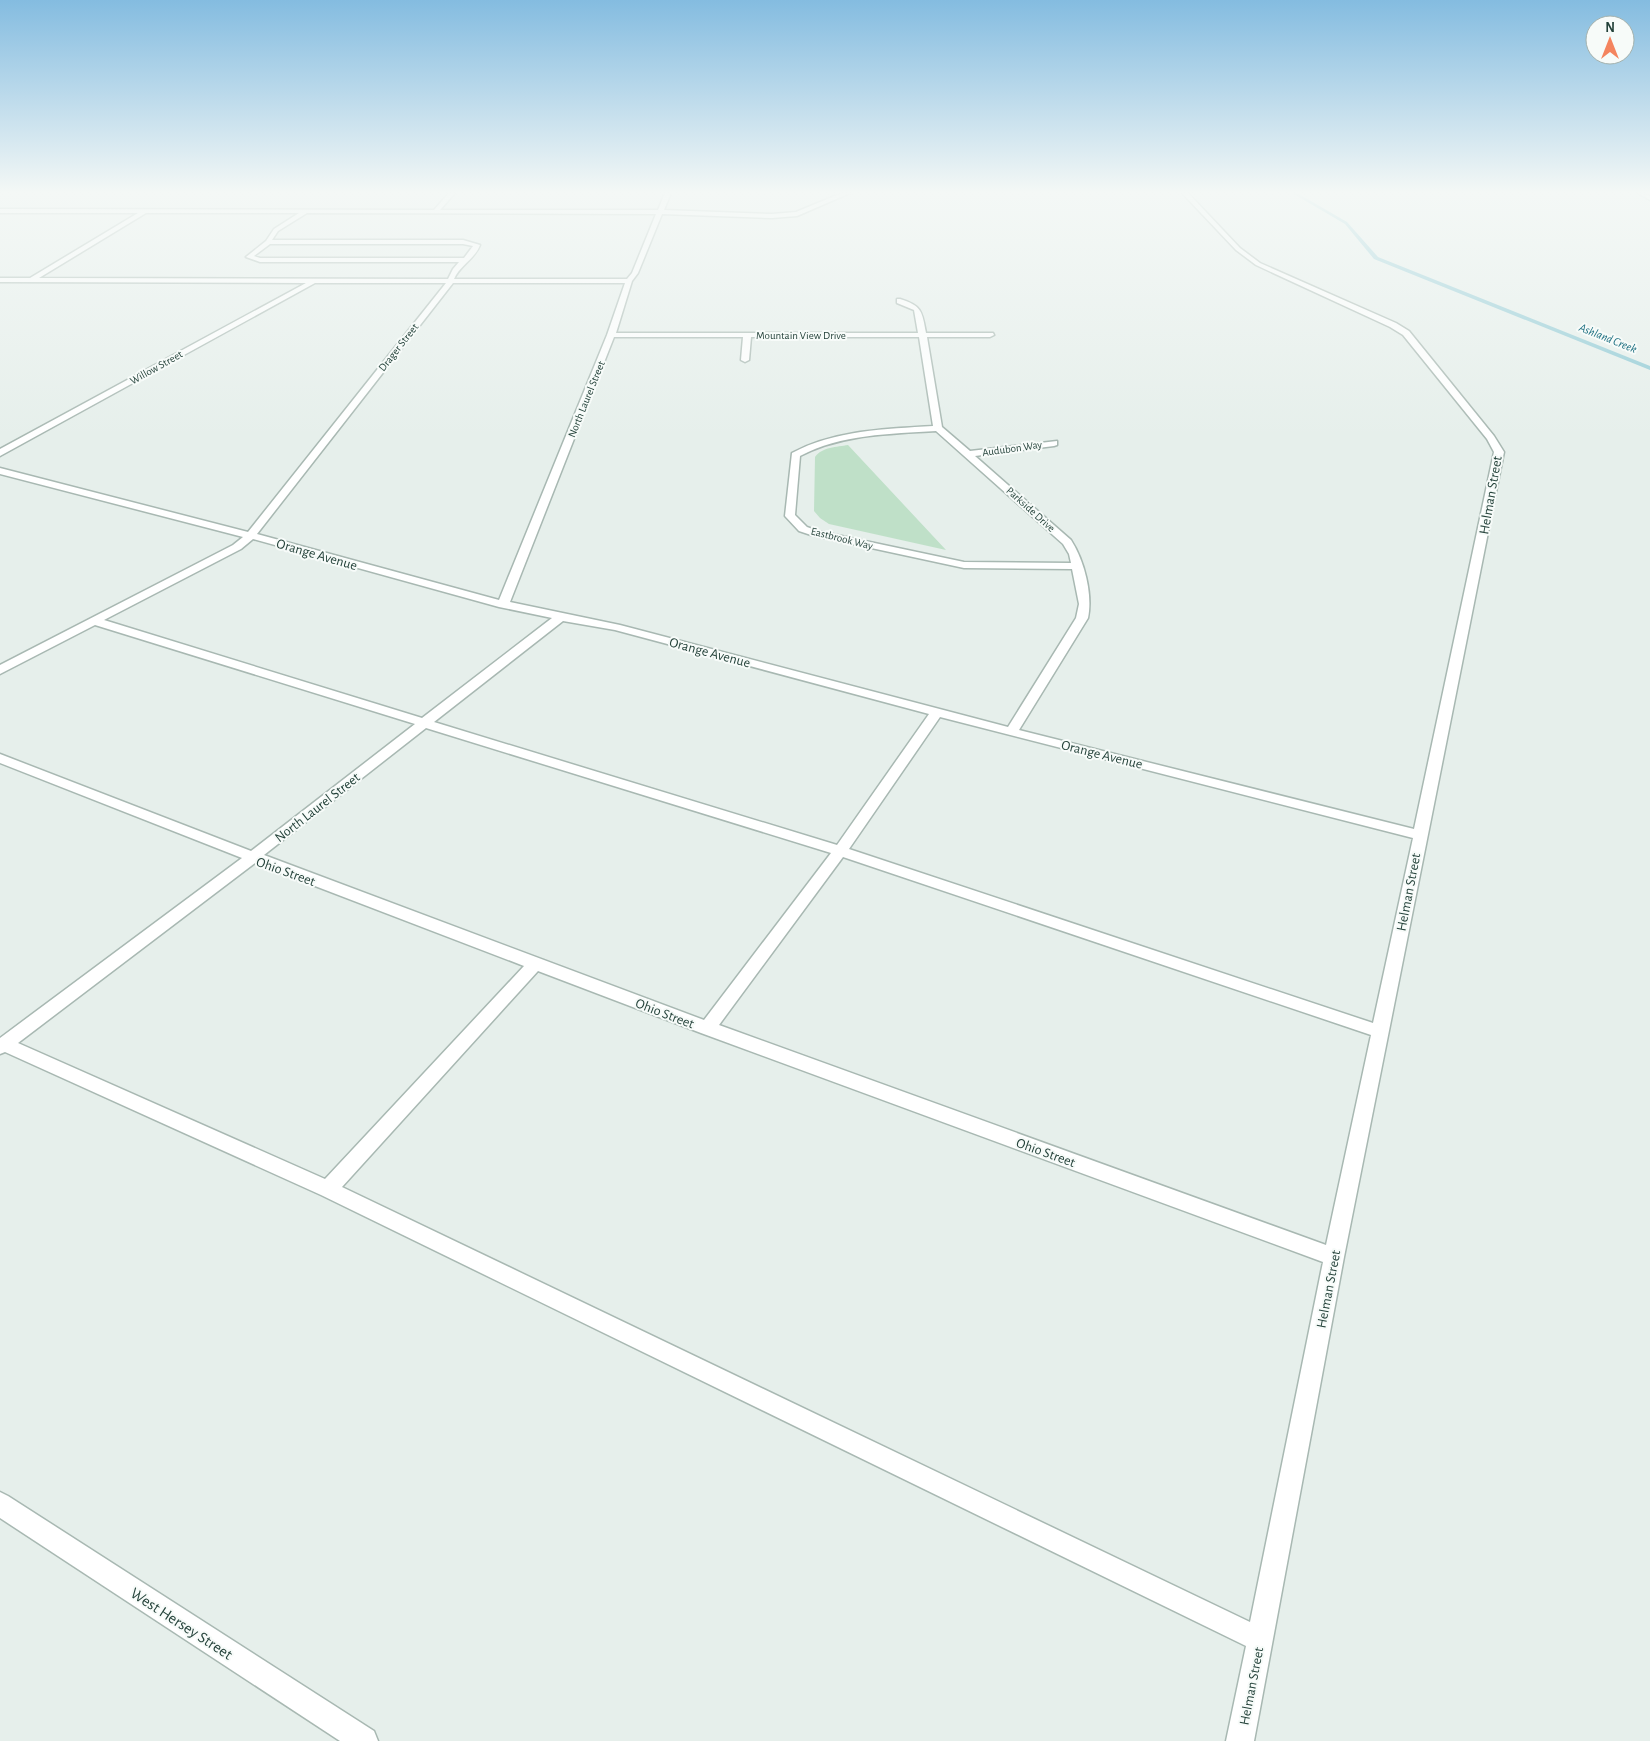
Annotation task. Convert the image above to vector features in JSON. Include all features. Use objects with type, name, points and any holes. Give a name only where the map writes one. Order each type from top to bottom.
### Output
[{"type":"street","points":[[32,280],[41,274]]},
{"type":"street","name":"Drager Street","points":[[0,670],[237,547],[250,536],[450,282],[454,274]]},
{"type":"street","name":"North Laurel Street","points":[[503,605],[611,335],[629,281],[634,274]]},
{"type":"street","name":"Helman Street","points":[[1240,1741],[1334,1257],[1500,452],[1491,438],[1406,332],[1393,324],[1282,274]]},
{"type":"street","points":[[0,280],[313,282],[629,281]]},
{"type":"street","name":"Willow Street","points":[[0,453],[313,282]]},
{"type":"street","points":[[900,301],[917,309],[919,313],[938,428]]},
{"type":"street","name":"Mountain View Drive","points":[[611,335],[990,335]]},
{"type":"street","points":[[745,360],[747,335]]},
{"type":"street","name":"Parkside Drive","points":[[938,428],[970,454],[1068,542],[1074,554],[1085,604],[1082,618],[1011,732]]},
{"type":"street","name":"Eastbrook Way","points":[[938,428],[844,438],[807,447],[795,455],[790,516],[803,528],[815,533],[934,560],[964,565],[1076,566]]},
{"type":"street","name":"Audubon Way","points":[[970,454],[1054,442]]},
{"type":"street","name":"Orange Avenue","points":[[0,471],[250,536],[503,605],[559,618],[616,627],[1011,732],[1420,835]]},
{"type":"street","name":"North Laurel Street","points":[[2,1045],[251,858],[559,618]]},
{"type":"street","points":[[94,621],[840,851],[1380,1032]]},
{"type":"street","points":[[707,1029],[840,851],[938,712]]},
{"type":"street","name":"Ohio Street","points":[[0,758],[251,858],[707,1029],[1334,1257]]},
{"type":"street","points":[[328,1189],[534,964]]},
{"type":"street","points":[[2,1045],[328,1189],[1260,1640]]},
{"type":"street","name":"West Hersey Street","points":[[0,1504],[364,1741]]},
{"type":"green space","points":[[848,445],[946,550],[829,524],[820,518],[814,511],[815,457],[826,449]]},
{"type":"waterway","name":"Ashland Creek","points":[[1416,274],[1650,368]]}]
